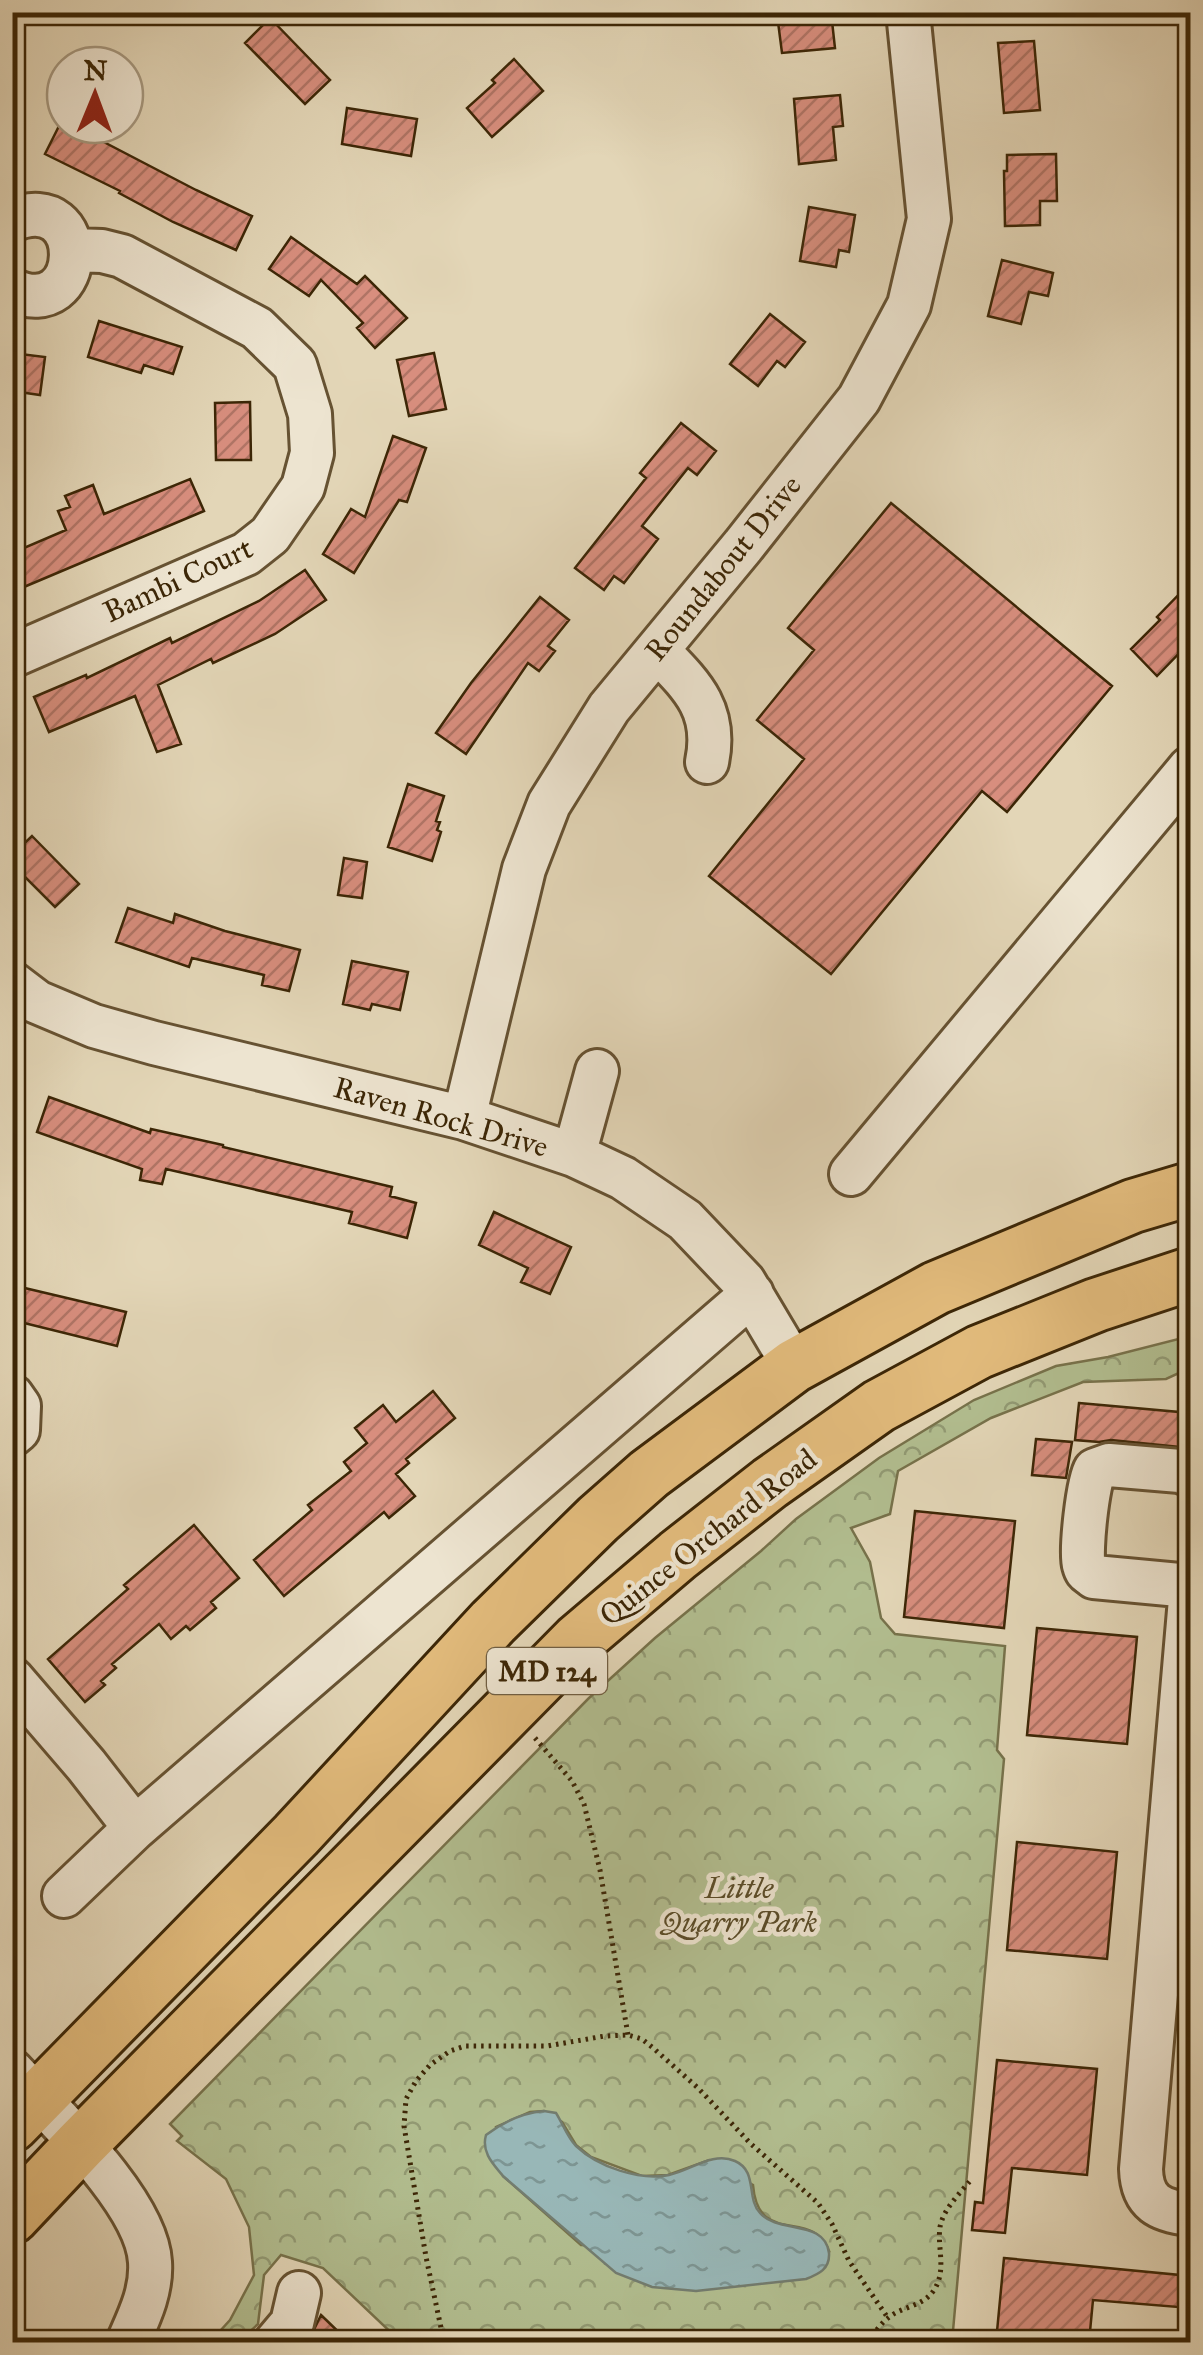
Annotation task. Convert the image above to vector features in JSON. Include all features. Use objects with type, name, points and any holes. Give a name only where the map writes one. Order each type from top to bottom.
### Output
[{"type":"main road","name":"MD 124","points":[[21,2098],[296,1835],[493,1622],[649,1474],[794,1366],[936,1288],[1133,1206],[1190,1189]]},
{"type":"main road","name":"Quince Orchard Road","points":[[12,2218],[578,1640],[678,1554],[878,1406],[980,1352],[1096,1305],[1190,1274]]},
{"type":"street","name":"Roundabout Drive","points":[[464,1118],[524,870],[548,804],[609,708],[859,399],[909,305],[929,206],[908,12]]},
{"type":"street","points":[[12,220],[36,215],[50,218],[61,226],[72,250],[68,275],[59,286],[35,295],[12,290]]},
{"type":"street","name":"Bambi Court","points":[[12,656],[246,554],[270,535],[303,487],[312,454],[310,414],[295,365],[257,328],[122,256],[72,250]]},
{"type":"street","points":[[657,650],[698,694],[708,718],[711,742],[706,762]]},
{"type":"street","points":[[851,1174],[1190,768]]},
{"type":"street","name":"Raven Rock Drive","points":[[12,982],[37,1002],[94,1026],[464,1118],[574,1155],[623,1178],[685,1220],[744,1282],[794,1366]]},
{"type":"street","points":[[574,1155],[598,1071]]},
{"type":"street","points":[[64,1896],[134,1828],[752,1294]]},
{"type":"street","points":[[12,1396],[19,1406],[18,1430],[12,1435]]},
{"type":"street","points":[[1190,1475],[1109,1465],[1095,1470],[1089,1482],[1082,1557],[1087,1572],[1094,1577],[1190,1586]]},
{"type":"street","points":[[1190,1599],[1177,1913],[1142,2178],[1156,2205],[1190,2214]]},
{"type":"street","points":[[12,1679],[134,1828]]},
{"type":"street","points":[[21,2098],[80,2145],[135,2216],[144,2234],[150,2256],[148,2292],[128,2342]]},
{"type":"street","points":[[276,2342],[292,2323],[299,2293]]},
{"type":"path","points":[[509,1710],[572,1781],[584,1804],[600,1870],[628,2035]]},
{"type":"path","points":[[444,2342],[404,2126],[406,2099],[416,2080],[430,2064],[465,2046],[547,2046],[606,2036],[642,2039],[818,2203],[849,2261],[888,2318]]},
{"type":"path","points":[[868,2342],[888,2318],[933,2293],[942,2259],[940,2227],[970,2181]]},
{"type":"green space","name":"Little Quarry Park","points":[[1190,1336],[1190,1368],[1166,1379],[1083,1382],[991,1418],[898,1471],[890,1514],[851,1528],[870,1562],[881,1618],[895,1634],[1005,1646],[997,1750],[1004,1759],[952,2342],[401,2342],[323,2268],[281,2255],[264,2275],[258,2324],[239,2342],[210,2342],[230,2320],[254,2275],[249,2227],[226,2179],[177,2141],[182,2136],[170,2124],[589,1698],[796,1519],[879,1458],[974,1400],[1056,1366]],"holes":[[[544,2111],[562,2122],[576,2145],[591,2157],[642,2176],[668,2175],[709,2160],[753,2185],[757,2204],[765,2216],[811,2231],[829,2251],[581,2245],[503,2176],[496,2127],[530,2112]]]},
{"type":"water","points":[[556,2113],[570,2139],[585,2154],[633,2174],[669,2175],[718,2158],[735,2161],[747,2171],[760,2213],[778,2223],[810,2231],[826,2242],[826,2267],[806,2279],[696,2291],[652,2287],[616,2273],[503,2176],[487,2152],[486,2135],[492,2130],[520,2116]]},
{"type":"building","points":[[794,12],[831,12],[835,48],[782,53],[778,22],[795,21]]},
{"type":"building","points":[[270,18],[330,80],[305,104],[245,43]]},
{"type":"building","points":[[1034,41],[1040,110],[1004,113],[998,43]]},
{"type":"building","points":[[514,59],[543,91],[492,137],[467,108]]},
{"type":"building","points":[[840,95],[843,126],[833,127],[836,160],[799,164],[794,99]]},
{"type":"building","points":[[347,108],[417,119],[411,156],[342,144]]},
{"type":"building","points":[[50,145],[109,145],[252,216],[236,250],[173,222],[45,154]]},
{"type":"building","points":[[1056,154],[1057,201],[1040,201],[1040,225],[1005,226],[1007,155]]},
{"type":"building","points":[[809,207],[855,215],[849,252],[839,250],[836,267],[800,261]]},
{"type":"building","points":[[291,237],[357,284],[365,276],[407,318],[375,348],[357,328],[363,323],[321,280],[309,296],[269,269]]},
{"type":"building","points":[[1002,260],[1053,273],[1048,296],[1029,292],[1021,324],[988,316]]},
{"type":"building","points":[[770,314],[805,342],[785,367],[777,361],[758,386],[730,364]]},
{"type":"building","points":[[99,321],[182,347],[173,374],[144,365],[141,373],[88,357]]},
{"type":"building","points":[[12,353],[45,357],[40,395],[12,391]]},
{"type":"building","points":[[434,353],[446,409],[409,416],[397,360]]},
{"type":"building","points":[[250,402],[251,460],[216,460],[215,403]]},
{"type":"building","points":[[681,423],[716,451],[697,475],[688,468],[642,526],[658,539],[624,583],[614,576],[604,590],[575,568],[646,478],[640,473]]},
{"type":"building","points":[[393,436],[426,448],[407,502],[399,500],[354,573],[323,554],[351,509],[365,517]]},
{"type":"building","points":[[190,479],[204,511],[12,592],[12,553],[66,530],[58,511],[70,507],[65,496],[93,485],[104,514]]},
{"type":"building","points":[[891,503],[1112,686],[1007,812],[982,791],[831,974],[709,876],[804,759],[757,720],[814,650],[788,628]]},
{"type":"building","points":[[305,570],[326,600],[275,634],[158,685],[181,744],[157,752],[135,696],[49,732],[34,697],[86,675],[87,678],[170,638],[172,643],[259,601]]},
{"type":"building","points":[[1190,583],[1190,642],[1157,676],[1131,649]]},
{"type":"building","points":[[540,597],[569,620],[548,646],[555,651],[539,671],[528,663],[466,754],[436,733]]},
{"type":"building","points":[[408,784],[444,796],[436,821],[440,822],[437,830],[441,832],[432,861],[388,847]]},
{"type":"building","points":[[32,836],[79,884],[55,907],[12,864],[12,855]]},
{"type":"building","points":[[344,858],[367,862],[362,898],[338,895]]},
{"type":"building","points":[[128,908],[173,923],[175,914],[300,950],[289,991],[262,985],[264,975],[192,958],[189,967],[116,942]]},
{"type":"building","points":[[352,961],[408,972],[400,1010],[372,1004],[370,1010],[343,1004]]},
{"type":"building","points":[[49,1097],[150,1133],[151,1129],[223,1145],[392,1187],[390,1196],[416,1203],[407,1238],[349,1223],[352,1212],[166,1169],[162,1184],[140,1180],[142,1169],[37,1132]]},
{"type":"building","points":[[494,1212],[571,1247],[550,1294],[521,1282],[528,1268],[479,1245]]},
{"type":"building","points":[[12,1285],[126,1312],[117,1346],[12,1320]]},
{"type":"building","points":[[433,1391],[455,1418],[406,1459],[409,1463],[396,1474],[415,1496],[389,1518],[384,1512],[284,1596],[254,1560],[312,1510],[308,1505],[351,1471],[344,1462],[367,1443],[355,1428],[383,1405],[396,1422]]},
{"type":"building","points":[[1079,1403],[1190,1413],[1190,1448],[1075,1440]]},
{"type":"building","points":[[1036,1439],[1072,1442],[1066,1478],[1032,1475]]},
{"type":"building","points":[[915,1511],[1015,1521],[1004,1628],[904,1617]]},
{"type":"building","points":[[194,1525],[239,1578],[211,1602],[216,1608],[190,1630],[186,1626],[171,1639],[159,1624],[112,1664],[116,1668],[101,1681],[105,1685],[85,1702],[48,1659],[128,1589],[124,1585]]},
{"type":"building","points":[[1037,1628],[1137,1637],[1127,1744],[1027,1735]]},
{"type":"building","points":[[1017,1842],[1117,1852],[1107,1959],[1007,1950]]},
{"type":"building","points":[[997,2060],[1097,2069],[1087,2175],[1012,2168],[1005,2233],[972,2230],[975,2202],[983,2203]]},
{"type":"building","points":[[1004,2258],[1190,2276],[1190,2308],[1093,2300],[1089,2342],[996,2342]]},
{"type":"building","points":[[321,2315],[349,2342],[308,2342]]}]
